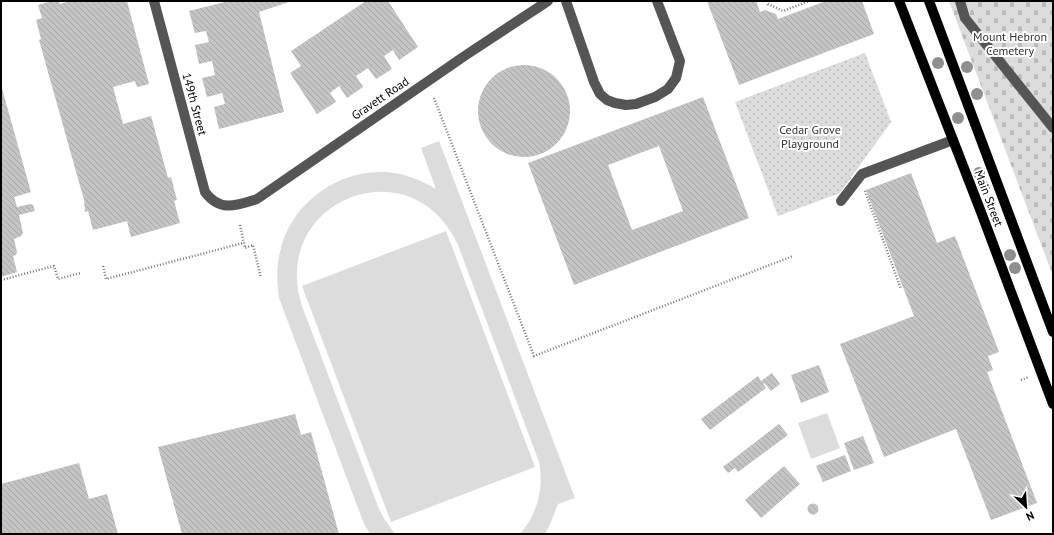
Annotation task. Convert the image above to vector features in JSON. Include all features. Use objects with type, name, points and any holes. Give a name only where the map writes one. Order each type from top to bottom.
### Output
[{"type":"main road","name":"Main Street","points":[[899,1],[1053,404]]},
{"type":"main road","name":"Main Street","points":[[929,1],[1053,332]]},
{"type":"street","name":"149th Street","points":[[154,1],[204,192],[212,200],[222,205]]},
{"type":"street","name":"Gravett Road","points":[[222,205],[238,205],[257,199],[466,55],[548,1]]},
{"type":"street","points":[[566,1],[594,82],[600,94],[607,100],[626,105],[636,104],[655,97],[668,89],[676,78],[680,61],[656,1]]},
{"type":"street","points":[[960,1],[965,18],[1053,128]]},
{"type":"street","points":[[841,201],[862,174],[953,140]]},
{"type":"path","points":[[767,1],[768,4],[783,11],[809,1]]},
{"type":"path","points":[[434,98],[534,356],[793,256]]},
{"type":"path","points":[[864,189],[901,289]]},
{"type":"path","points":[[240,225],[245,248],[253,245],[261,278]]},
{"type":"path","points":[[103,266],[106,279],[243,243]]},
{"type":"path","points":[[1,280],[54,266],[58,279],[81,273]]},
{"type":"path","points":[[1021,380],[1029,377]]},
{"type":"green space","name":"Mount Hebron Cemetery","points":[[949,1],[1053,1],[1053,276]]},
{"type":"green space","name":"Cedar Grove Playground","points":[[865,53],[891,122],[840,193],[778,216],[735,102]]},
{"type":"green space","points":[[439,141],[575,498],[558,504],[545,534],[520,534],[531,518],[538,500],[541,481],[539,462],[458,245],[436,214],[409,197],[379,192],[350,198],[324,214],[305,238],[297,269],[302,306],[379,509],[395,534],[370,534],[364,524],[279,298],[277,275],[280,252],[286,233],[296,216],[309,202],[324,189],[341,180],[360,174],[380,172],[400,174],[418,180],[436,189],[421,148]]},
{"type":"green space","points":[[446,231],[535,467],[391,522],[302,286]]},
{"type":"green space","points":[[827,413],[840,448],[811,459],[798,423]]},
{"type":"building","points":[[47,1],[59,1],[60,4],[70,1],[127,1],[149,84],[137,87],[135,81],[113,87],[123,124],[151,116],[168,178],[171,177],[177,200],[174,201],[180,223],[131,237],[127,221],[93,230],[88,211],[85,212],[84,200],[39,40],[41,39],[36,20],[42,18],[38,5],[48,2]]},
{"type":"building","points":[[229,1],[292,1],[259,12],[284,112],[219,129],[214,107],[225,104],[222,93],[207,97],[202,78],[215,75],[212,61],[199,64],[195,45],[209,42],[206,31],[195,33],[189,11]]},
{"type":"building","points":[[366,1],[388,1],[418,47],[399,60],[393,50],[384,56],[392,69],[376,79],[368,68],[356,76],[363,87],[347,98],[339,86],[330,93],[336,102],[317,114],[290,73],[301,66],[291,51]]},
{"type":"building","points":[[707,1],[756,1],[760,12],[765,10],[776,14],[778,19],[826,1],[862,1],[874,34],[739,85]]},
{"type":"building","points":[[524,65],[542,69],[556,79],[566,93],[570,111],[566,129],[556,143],[542,153],[524,157],[506,153],[492,143],[482,129],[478,111],[482,93],[492,79],[506,69]]},
{"type":"building","points":[[1,85],[31,192],[14,197],[17,207],[30,204],[33,205],[35,211],[19,215],[23,233],[21,236],[14,239],[17,252],[16,255],[13,256],[17,272],[1,277]]},
{"type":"building","points":[[703,97],[749,218],[574,285],[528,163]],"holes":[[[659,146],[683,211],[632,230],[608,165]]]},
{"type":"building","points":[[911,173],[937,243],[955,236],[999,352],[988,356],[993,370],[987,372],[1037,503],[991,520],[956,429],[884,457],[840,344],[914,316],[866,190]]},
{"type":"building","points":[[819,365],[829,392],[801,403],[791,375]]},
{"type":"building","points":[[772,373],[780,384],[771,391],[764,383],[763,384],[766,388],[710,430],[701,419],[758,376],[761,381]]},
{"type":"building","points":[[295,414],[301,435],[311,432],[339,534],[182,534],[158,447]]},
{"type":"building","points":[[779,424],[788,435],[738,472],[735,468],[728,473],[723,467]]},
{"type":"building","points":[[863,436],[874,463],[854,470],[844,443]]},
{"type":"building","points":[[845,455],[851,471],[823,482],[816,466]]},
{"type":"building","points":[[79,463],[89,499],[107,494],[118,534],[1,534],[1,484]]},
{"type":"building","points":[[784,466],[800,484],[761,518],[745,500]]},
{"type":"building","points":[[813,503],[817,505],[819,509],[817,513],[813,515],[809,513],[807,509],[809,505]]}]
